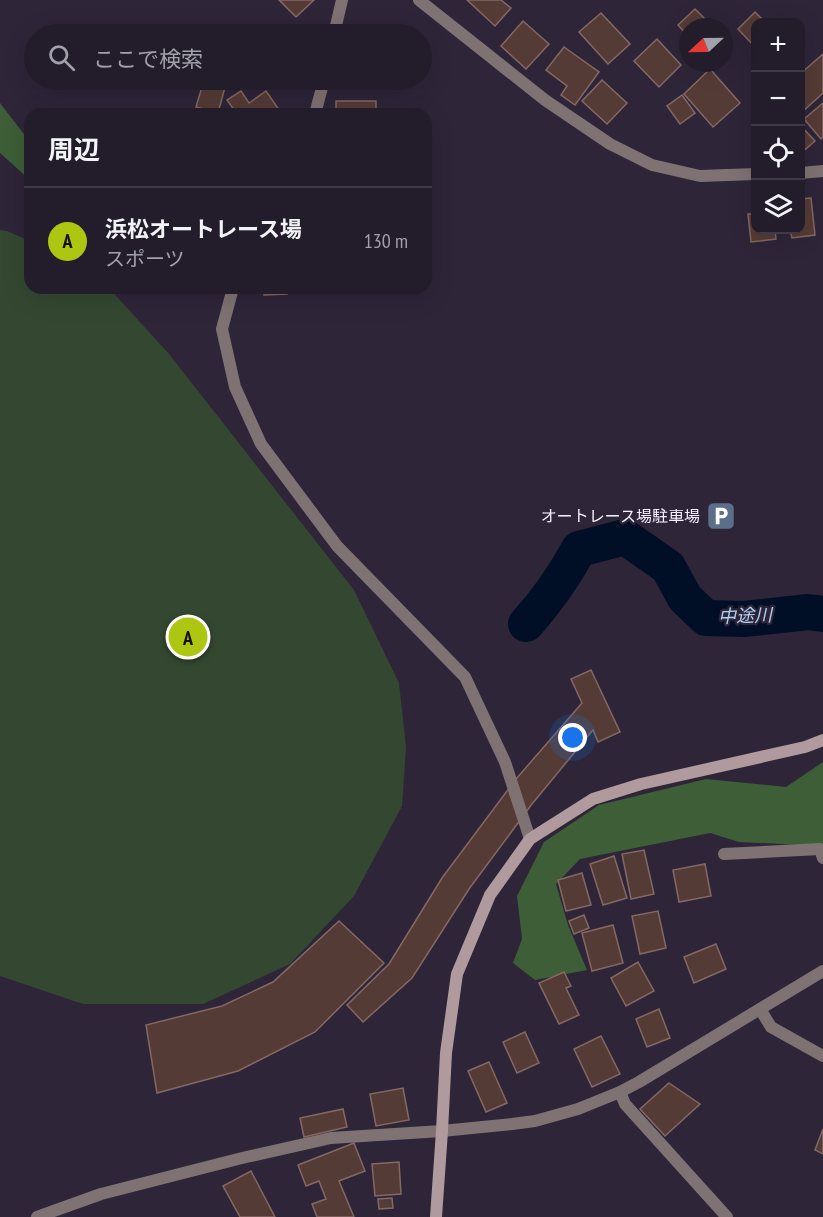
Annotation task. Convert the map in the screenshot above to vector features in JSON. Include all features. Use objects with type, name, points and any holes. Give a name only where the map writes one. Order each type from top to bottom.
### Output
[{"type":"street","points":[[336,24],[342,0]]},
{"type":"street","points":[[419,0],[545,100],[610,144],[652,165],[700,176],[751,174]]},
{"type":"street","points":[[317,108],[321,90]]},
{"type":"street","points":[[805,173],[823,171]]},
{"type":"street","points":[[231,294],[222,329],[235,387],[261,444],[337,546],[465,677],[505,762],[530,839]]},
{"type":"street","points":[[436,1217],[446,1053],[456,974],[490,895],[530,839],[593,799],[640,784],[805,747],[823,740]]},
{"type":"street","points":[[724,854],[820,849],[823,858]]},
{"type":"street","points":[[37,1217],[101,1194],[331,1138],[512,1124],[535,1121],[578,1109],[639,1082],[823,971]]},
{"type":"street","points":[[760,1009],[771,1027],[823,1056]]},
{"type":"street","points":[[620,1092],[625,1104],[727,1217]]},
{"type":"green space","points":[[0,103],[24,134],[24,175],[0,153]]},
{"type":"green space","points":[[0,230],[24,238],[24,294],[114,294],[169,354],[354,590],[399,683],[406,747],[402,806],[354,896],[290,964],[203,1004],[83,1004],[0,976]]},
{"type":"green space","points":[[823,762],[823,846],[739,842],[710,833],[580,859],[556,884],[568,925],[587,970],[535,980],[513,963],[522,939],[517,896],[544,842],[599,805],[706,779],[786,787]]},
{"type":"building","points":[[279,0],[314,0],[296,17]]},
{"type":"building","points":[[467,0],[501,0],[511,8],[495,26]]},
{"type":"building","points":[[695,9],[704,18],[685,18]]},
{"type":"building","points":[[755,12],[761,18],[751,18],[751,43],[738,29]]},
{"type":"building","points":[[601,13],[630,44],[608,64],[579,32]]},
{"type":"building","points":[[523,21],[549,44],[526,69],[501,46]]},
{"type":"building","points":[[657,39],[679,63],[679,67],[659,87],[634,61]]},
{"type":"building","points":[[564,47],[599,72],[575,105],[561,95],[567,86],[546,70]]},
{"type":"building","points":[[823,54],[823,93],[805,109],[805,72]]},
{"type":"building","points":[[707,72],[713,72],[740,103],[713,127],[684,94]]},
{"type":"building","points":[[602,80],[627,103],[607,124],[582,101]]},
{"type":"building","points":[[201,90],[224,90],[219,108],[196,107]]},
{"type":"building","points":[[241,91],[249,103],[266,91],[278,108],[233,108],[227,100]]},
{"type":"building","points":[[682,95],[695,113],[680,124],[667,106]]},
{"type":"building","points":[[336,101],[376,101],[376,108],[336,108]]},
{"type":"building","points":[[823,103],[823,137],[821,139],[805,120]]},
{"type":"building","points":[[805,130],[815,141],[805,150]]},
{"type":"building","points":[[811,198],[815,235],[792,238],[791,234],[805,234],[805,199]]},
{"type":"building","points":[[748,214],[751,214],[751,234],[775,234],[776,239],[751,242]]},
{"type":"building","points":[[591,670],[620,732],[598,742],[593,730],[532,804],[469,889],[412,978],[363,1022],[347,1005],[389,964],[442,878],[516,779],[582,703],[571,679]]},
{"type":"building","points":[[644,850],[654,894],[631,899],[622,854]]},
{"type":"building","points":[[614,856],[627,898],[603,905],[590,864]]},
{"type":"building","points":[[705,864],[711,896],[679,902],[673,870]]},
{"type":"building","points":[[582,873],[591,905],[566,911],[558,880]]},
{"type":"building","points":[[658,911],[666,948],[640,954],[632,916]]},
{"type":"building","points":[[584,915],[589,928],[574,934],[569,921]]},
{"type":"building","points":[[339,921],[384,963],[315,1032],[238,1071],[157,1093],[146,1025],[222,1006],[273,982]]},
{"type":"building","points":[[613,925],[623,963],[592,971],[582,933]]},
{"type":"building","points":[[716,944],[726,969],[694,983],[684,957]]},
{"type":"building","points":[[638,962],[654,991],[626,1006],[611,978]]},
{"type":"building","points":[[564,972],[571,986],[566,988],[579,1015],[559,1024],[539,983]]},
{"type":"building","points":[[659,1009],[670,1038],[647,1047],[636,1019]]},
{"type":"building","points":[[525,1032],[539,1063],[517,1073],[503,1042]]},
{"type":"building","points":[[601,1036],[620,1074],[592,1087],[574,1049]]},
{"type":"building","points":[[489,1062],[507,1103],[486,1112],[468,1071]]},
{"type":"building","points":[[669,1083],[700,1104],[665,1136],[640,1109]]},
{"type":"building","points":[[403,1088],[409,1120],[376,1126],[370,1094]]},
{"type":"building","points":[[343,1109],[347,1127],[304,1137],[300,1118]]},
{"type":"building","points":[[823,1129],[823,1154],[815,1150]]},
{"type":"building","points":[[354,1143],[365,1171],[339,1181],[354,1217],[317,1217],[312,1204],[326,1199],[319,1181],[306,1186],[298,1165]]},
{"type":"building","points":[[399,1162],[401,1194],[375,1196],[372,1164]]},
{"type":"building","points":[[251,1171],[275,1217],[240,1217],[223,1186]]},
{"type":"building","points":[[392,1198],[393,1208],[379,1209],[378,1199]]},
{"type":"waterway","name":"中途川","points":[[526,624],[555,588],[579,549],[625,537],[668,567],[685,598],[706,618],[744,619],[808,612],[823,614]]},
{"type":"place","name":"オートレース場駐車場","points":[[721,516]]},
{"type":"place","name":"浜松オートレース場","points":[[188,637]]}]
